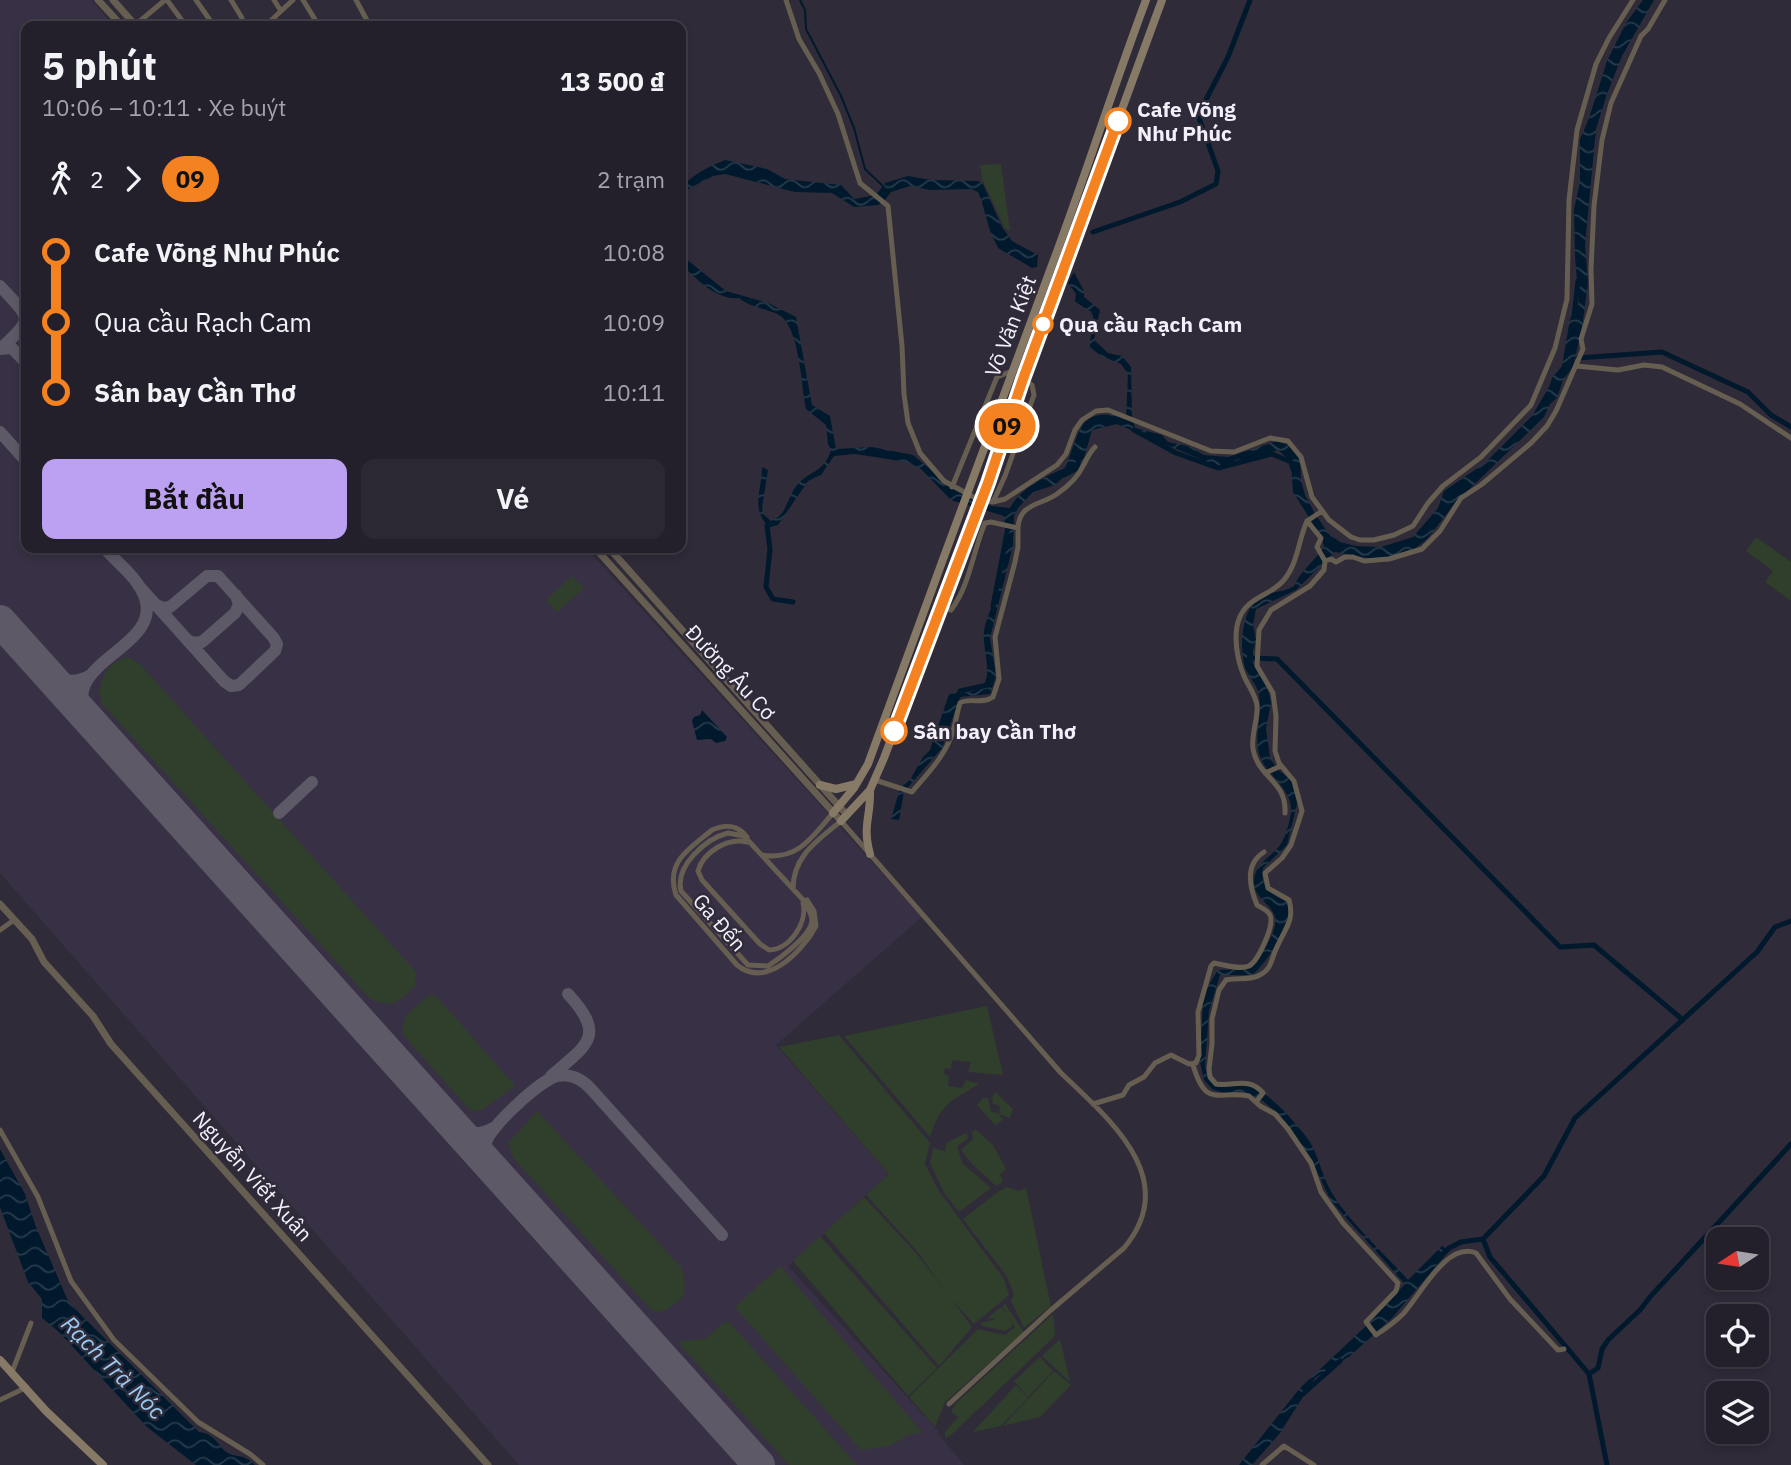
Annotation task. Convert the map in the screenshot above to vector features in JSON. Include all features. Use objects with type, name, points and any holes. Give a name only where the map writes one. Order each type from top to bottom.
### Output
[{"type":"main road","name":"Võ Văn Kiệt","points":[[836,810],[860,780],[868,764],[976,476],[992,422],[1146,0]]},
{"type":"main road","name":"Võ Văn Kiệt","points":[[844,818],[870,790],[875,780],[988,483],[1023,379],[1162,0]]},
{"type":"main road","points":[[1088,164],[1100,170]]},
{"type":"main road","points":[[820,785],[842,789],[855,785],[860,780]]},
{"type":"main road","points":[[870,790],[865,831],[870,854]]},
{"type":"main road","points":[[0,1361],[27,1387],[46,1411],[103,1465]]},
{"type":"street","points":[[99,0],[118,21]]},
{"type":"street","points":[[113,0],[131,21]]},
{"type":"street","points":[[141,21],[166,0],[182,21]]},
{"type":"street","points":[[196,0],[211,21]]},
{"type":"street","points":[[231,0],[242,18]]},
{"type":"street","points":[[274,0],[281,11]]},
{"type":"street","points":[[270,21],[293,0]]},
{"type":"street","points":[[303,0],[316,21]]},
{"type":"street","points":[[356,0],[367,21]]},
{"type":"street","points":[[786,0],[803,48],[819,73],[838,114],[859,180],[862,186],[886,203],[888,208],[908,423],[920,453],[941,478],[952,487],[977,499],[993,502],[1005,499],[1054,468],[1066,454],[1078,425],[1096,411],[1108,410],[1217,452],[1238,451],[1270,438],[1288,441],[1299,453],[1310,492],[1322,511],[1340,531],[1360,540],[1381,539],[1413,526],[1443,486],[1481,457],[1531,405],[1555,348],[1567,299],[1569,200],[1577,130],[1596,64],[1633,0]]},
{"type":"street","points":[[1325,561],[1331,559],[1336,562],[1345,557],[1353,557],[1364,561],[1377,561],[1408,555],[1422,549],[1440,531],[1461,498],[1489,479],[1547,426],[1577,365],[1583,347],[1581,339],[1592,304],[1594,206],[1602,140],[1611,103],[1641,36],[1665,0]]},
{"type":"street","points":[[1577,365],[1618,370],[1644,365],[1662,367],[1740,404],[1791,438]]},
{"type":"street","points":[[952,487],[997,377],[1012,371]]},
{"type":"street","points":[[993,502],[1034,395],[1032,385],[1023,379]]},
{"type":"street","points":[[875,780],[912,792],[940,759],[953,733],[960,703],[965,700],[985,701],[995,694],[999,679],[995,638],[1016,562],[1016,528],[1020,517],[1038,501],[1055,496],[1075,479],[1095,447]]},
{"type":"street","points":[[1286,813],[1280,788],[1266,772],[1253,747],[1257,706],[1235,644],[1238,620],[1250,603],[1276,587],[1287,576],[1308,521],[1322,511]]},
{"type":"street","points":[[1193,1065],[1199,1055],[1198,1012],[1211,965],[1249,966],[1286,931],[1292,909],[1285,895],[1268,888],[1265,873],[1282,858],[1291,845],[1301,815],[1296,785],[1276,757],[1273,745],[1276,716],[1273,693],[1270,684],[1260,674],[1257,658],[1259,630],[1267,614],[1306,590],[1324,570],[1325,561],[1318,549],[1321,538],[1308,521]]},
{"type":"street","points":[[940,607],[951,610],[958,599],[985,524],[991,522],[1016,528]]},
{"type":"street","name":"Đường Âu Cơ","points":[[600,553],[820,785],[836,810]]},
{"type":"street","name":"Đường Âu Cơ","points":[[613,553],[844,818]]},
{"type":"street","points":[[914,639],[927,644]]},
{"type":"street","points":[[1266,772],[1280,766]]},
{"type":"street","points":[[762,855],[776,857],[806,844],[836,810]]},
{"type":"street","points":[[793,890],[795,868],[801,857],[844,818],[853,835],[1044,1054],[1120,1135],[1142,1171],[1147,1198],[1140,1227],[1124,1248],[1051,1310],[949,1404]]},
{"type":"street","points":[[734,833],[744,836],[762,855],[806,903],[812,921],[803,937],[768,966],[748,965],[741,959],[681,891],[679,882],[685,864],[716,837],[734,833]]},
{"type":"street","points":[[750,843],[734,840],[726,842],[703,861],[698,871],[702,880],[760,944],[769,950],[778,948],[797,931],[804,920],[802,899]]},
{"type":"street","points":[[1256,1101],[1263,1093],[1258,1087],[1246,1082],[1222,1085],[1212,1080],[1209,1069],[1213,1038],[1212,1019],[1223,982],[1235,978],[1252,978],[1261,974],[1271,964],[1270,916],[1257,905],[1250,874],[1256,859],[1264,852]]},
{"type":"street","name":"Nguyễn Viết Xuân","points":[[0,904],[32,939],[44,962],[93,1016],[111,1044],[488,1465]]},
{"type":"street","points":[[0,930],[14,920]]},
{"type":"street","points":[[1093,1104],[1123,1095],[1129,1085],[1144,1077],[1154,1063],[1168,1055],[1193,1065],[1202,1087],[1215,1096],[1249,1096],[1275,1114],[1311,1163],[1321,1192],[1346,1228],[1398,1283],[1396,1291],[1368,1319],[1367,1324],[1376,1334],[1402,1316],[1426,1280],[1441,1266],[1461,1252],[1469,1250],[1476,1253],[1510,1299],[1558,1350],[1564,1349]]},
{"type":"street","points":[[0,1130],[38,1198],[71,1281],[107,1331],[198,1422],[263,1465]]},
{"type":"street","points":[[12,1372],[31,1323]]},
{"type":"street","points":[[0,1400],[27,1387]]},
{"type":"street","points":[[1262,1465],[1280,1448],[1287,1447],[1314,1465]]},
{"type":"shaded area","points":[[0,0],[91,0],[107,18],[106,21],[21,21],[21,553],[591,553],[922,917],[776,1045],[889,1174],[788,1266],[939,1432],[964,1465],[519,1465],[0,873]]},
{"type":"green space","points":[[1001,164],[1010,231],[1005,228],[982,179],[980,165]]},
{"type":"green space","points":[[1756,537],[1791,562],[1791,601],[1765,582],[1773,571],[1746,551]]},
{"type":"green space","points":[[572,576],[584,588],[557,612],[546,600]]},
{"type":"green space","points":[[127,657],[140,664],[416,972],[415,986],[404,997],[389,1004],[369,998],[102,704],[100,689],[104,675],[114,664]]},
{"type":"green space","points":[[432,995],[438,998],[515,1086],[482,1110],[473,1111],[468,1108],[404,1036],[403,1023],[408,1013]]},
{"type":"green space","points":[[987,1006],[1003,1075],[968,1072],[971,1062],[952,1060],[951,1069],[945,1068],[943,1072],[949,1077],[948,1086],[962,1088],[966,1080],[979,1084],[948,1104],[938,1117],[930,1137],[844,1036]]},
{"type":"green space","points":[[839,1035],[930,1143],[925,1164],[939,1191],[1004,1279],[1009,1295],[974,1324],[951,1299],[972,1327],[939,1366],[824,1233],[864,1197],[916,1253],[946,1292],[917,1251],[866,1195],[889,1174],[779,1047]]},
{"type":"green space","points":[[995,1092],[1013,1109],[1010,1118],[999,1114],[1000,1106],[993,1104]]},
{"type":"green space","points":[[983,1098],[988,1098],[991,1112],[999,1114],[1003,1120],[995,1125],[977,1105]]},
{"type":"green space","points":[[537,1111],[681,1267],[685,1290],[675,1304],[661,1312],[651,1310],[514,1159],[508,1143]]},
{"type":"green space","points":[[975,1129],[993,1145],[1006,1169],[1000,1174],[1003,1182],[996,1186],[961,1150],[973,1139],[972,1133]]},
{"type":"green space","points":[[967,1133],[968,1139],[957,1146],[962,1163],[991,1188],[959,1212],[944,1193],[930,1163],[933,1148],[945,1151],[947,1142]]},
{"type":"green space","points":[[1007,1187],[1019,1191],[1026,1188],[1051,1306],[1024,1328],[1011,1301],[1014,1294],[1006,1275],[963,1219]]},
{"type":"green space","points":[[820,1236],[937,1368],[908,1396],[793,1261]]},
{"type":"green space","points":[[780,1266],[923,1433],[911,1434],[889,1446],[861,1450],[735,1307]]},
{"type":"green space","points":[[1005,1304],[1024,1332],[945,1402],[935,1427],[909,1397],[978,1329],[1005,1335],[1015,1327],[1008,1316],[1013,1326],[1005,1331],[980,1323],[997,1319],[987,1318],[1001,1307],[1007,1314],[1002,1306]]},
{"type":"green space","points":[[1053,1314],[1055,1336],[945,1438],[945,1432],[958,1417],[951,1412],[955,1404]]},
{"type":"green space","points":[[729,1322],[857,1465],[789,1465],[679,1344],[681,1341],[705,1339],[723,1323]]},
{"type":"green space","points":[[1060,1339],[1070,1382],[1042,1356]]},
{"type":"green space","points":[[1040,1357],[1053,1371],[1028,1397],[1014,1381]]},
{"type":"green space","points":[[1054,1371],[1071,1385],[1040,1417],[1003,1426]]},
{"type":"green space","points":[[1016,1385],[1028,1398],[1001,1426],[973,1432]]},
{"type":"water","points":[[1643,0],[1654,0],[1622,56],[1596,129],[1585,245],[1588,282],[1582,328],[1573,367],[1563,380],[1557,398],[1550,404],[1544,417],[1456,502],[1427,539],[1408,554],[1377,560],[1335,552],[1296,590],[1256,609],[1253,625],[1256,640],[1253,663],[1267,686],[1271,702],[1266,729],[1270,757],[1277,769],[1292,781],[1298,800],[1287,845],[1263,868],[1262,875],[1265,885],[1275,896],[1286,901],[1290,911],[1275,946],[1252,975],[1220,975],[1209,1011],[1205,1066],[1208,1076],[1217,1086],[1256,1089],[1286,1113],[1310,1142],[1338,1202],[1408,1280],[1442,1246],[1449,1251],[1392,1318],[1350,1356],[1315,1378],[1280,1433],[1252,1465],[1239,1465],[1300,1388],[1367,1325],[1405,1284],[1331,1201],[1312,1161],[1276,1112],[1263,1101],[1241,1091],[1225,1093],[1213,1090],[1204,1080],[1200,1062],[1203,1002],[1207,988],[1218,970],[1248,969],[1263,951],[1274,928],[1274,914],[1256,892],[1255,876],[1260,866],[1282,842],[1291,809],[1284,789],[1258,752],[1259,696],[1244,664],[1242,644],[1245,622],[1253,604],[1263,596],[1294,586],[1324,547],[1322,538],[1293,492],[1291,462],[1278,450],[1231,464],[1224,469],[1117,424],[1092,430],[1084,458],[1055,485],[1033,492],[1014,516],[1013,545],[990,638],[996,676],[990,694],[960,697],[942,748],[904,792],[899,820],[891,819],[900,788],[910,780],[930,750],[949,694],[977,690],[986,679],[984,631],[1003,566],[1004,516],[951,500],[921,469],[907,462],[855,454],[834,456],[821,475],[808,481],[778,525],[769,527],[758,506],[762,467],[768,470],[763,514],[771,521],[784,511],[797,485],[825,463],[831,450],[826,425],[806,409],[799,358],[786,322],[779,315],[739,298],[716,293],[686,269],[686,259],[726,291],[768,303],[796,317],[812,405],[830,416],[836,449],[872,447],[913,455],[956,491],[991,506],[1010,508],[1027,489],[1065,468],[1078,434],[1089,419],[1098,415],[1110,415],[1126,419],[1128,374],[1121,364],[1101,356],[1090,347],[1093,318],[1090,311],[1075,301],[1076,294],[1068,283],[1074,272],[1084,291],[1084,297],[1100,310],[1094,340],[1108,353],[1122,356],[1131,367],[1132,416],[1135,428],[1162,435],[1168,442],[1188,446],[1204,455],[1228,457],[1277,441],[1290,446],[1300,456],[1305,495],[1328,533],[1340,542],[1381,547],[1413,537],[1438,508],[1444,491],[1485,463],[1532,416],[1552,378],[1562,366],[1570,319],[1579,304],[1574,209],[1580,182],[1580,139],[1607,61],[1626,23]]},
{"type":"water","points":[[725,160],[767,169],[785,179],[841,185],[854,199],[876,195],[885,183],[908,176],[931,180],[978,181],[983,184],[1002,227],[1012,241],[1038,255],[1037,267],[1032,268],[998,248],[978,192],[971,189],[930,190],[910,186],[891,192],[878,205],[854,207],[832,193],[795,192],[725,174],[713,176],[686,190],[686,182]]},
{"type":"water","points":[[702,710],[727,737],[725,741],[716,743],[711,739],[697,740],[692,721]]},
{"type":"water","name":"Rạch Trà Nóc","points":[[0,1149],[25,1194],[36,1227],[69,1303],[199,1432],[213,1438],[228,1453],[246,1458],[255,1465],[196,1465],[147,1427],[59,1332],[42,1318],[42,1299],[28,1282],[0,1207]]},
{"type":"waterway","points":[[800,0],[805,10],[806,29],[841,96],[854,128],[865,169],[884,187]]},
{"type":"waterway","points":[[1093,232],[1180,202],[1216,184],[1218,171],[1198,115],[1228,57],[1250,0]]},
{"type":"waterway","points":[[1574,317],[1578,281]]},
{"type":"waterway","points":[[1578,358],[1662,352],[1748,392],[1771,415],[1791,427]]},
{"type":"waterway","points":[[1134,430],[1176,453],[1218,468],[1272,454],[1291,462],[1293,469]]},
{"type":"waterway","points":[[1064,475],[1077,468],[1079,458]]},
{"type":"waterway","points":[[774,523],[767,526],[770,549],[766,587],[773,599],[793,602]]},
{"type":"waterway","points":[[993,606],[1007,533]]},
{"type":"waterway","points":[[1249,658],[1277,659],[1560,947],[1594,945],[1683,1020]]},
{"type":"waterway","points":[[958,697],[960,691],[988,685]]},
{"type":"waterway","points":[[1444,1253],[1461,1242],[1483,1239],[1544,1176],[1575,1118],[1757,952],[1775,927],[1791,921]]},
{"type":"waterway","points":[[1589,1374],[1598,1368],[1602,1349],[1608,1340],[1640,1310],[1791,1144]]},
{"type":"waterway","points":[[1483,1239],[1490,1257],[1589,1374],[1607,1465]]},
{"type":"waterway","points":[[1303,1394],[1340,1361]]},
{"type":"taxiway","points":[[0,286],[21,309]]},
{"type":"taxiway","points":[[0,349],[21,328]]},
{"type":"taxiway","points":[[0,349],[12,348],[21,358]]},
{"type":"taxiway","points":[[0,432],[21,455]]},
{"type":"taxiway","points":[[95,727],[83,705],[84,687],[93,672],[138,632],[146,616],[145,598],[138,584],[109,553]]},
{"type":"taxiway","points":[[138,585],[224,681],[231,686],[239,685],[275,651],[277,644],[273,637],[218,576],[207,576],[170,607],[162,608],[155,604]]},
{"type":"taxiway","points":[[187,640],[202,642],[235,613],[239,605],[236,595]]},
{"type":"taxiway","points":[[38,664],[63,680],[83,679],[91,675]]},
{"type":"taxiway","points":[[279,813],[312,782]]},
{"type":"taxiway","points":[[551,1076],[574,1056],[588,1039],[587,1020],[568,994]]},
{"type":"taxiway","points":[[496,1173],[486,1151],[486,1143],[496,1126],[540,1085],[557,1076],[571,1076],[591,1089],[722,1235]]},
{"type":"taxiway","points":[[448,1120],[470,1133],[481,1133],[493,1128]]},
{"type":"runway","points":[[0,621],[759,1465]]},
{"type":"bus line","name":"09","points":[[894,731],[988,483],[1023,379],[1118,121]]},
{"type":"place","name":"Cafe Võng Như Phúc","points":[[1118,121]]},
{"type":"place","name":"Qua cầu Rạch Cam","points":[[1043,324]]},
{"type":"place","name":"Sân bay Cần Thơ","points":[[894,731]]}]
